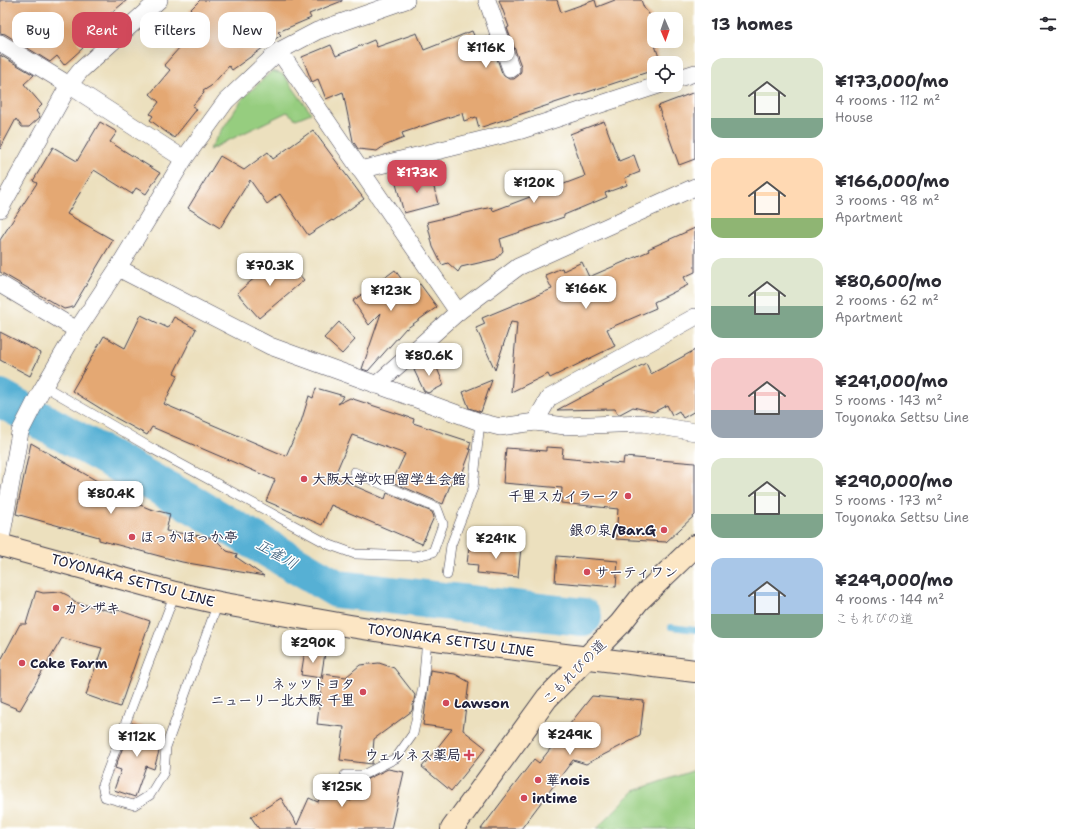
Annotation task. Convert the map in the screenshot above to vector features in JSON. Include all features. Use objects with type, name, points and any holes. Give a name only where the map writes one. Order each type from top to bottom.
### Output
[{"type":"main road","name":"TOYONAKA SETTSU LINE","points":[[0,545],[175,593],[218,603],[427,638],[695,671]]},
{"type":"main road","name":"こもれびの道","points":[[452,829],[547,698],[620,624],[639,600],[695,546]]},
{"type":"street","points":[[0,209],[69,85],[80,70],[159,0]]},
{"type":"street","points":[[0,545],[20,432],[42,389],[77,330],[118,268],[184,159],[226,101],[279,51],[317,31],[406,0]]},
{"type":"street","points":[[487,0],[511,69]]},
{"type":"street","points":[[0,43],[69,85],[184,159]]},
{"type":"street","points":[[279,51],[458,312]]},
{"type":"street","points":[[683,77],[695,73]]},
{"type":"street","points":[[360,170],[522,130],[647,89]]},
{"type":"street","points":[[376,385],[458,312],[518,267],[695,187]]},
{"type":"street","points":[[118,268],[270,346],[480,422],[500,426],[535,422],[565,426],[643,423],[695,432]]},
{"type":"street","points":[[0,284],[77,330]]},
{"type":"street","points":[[535,422],[550,398],[695,317]]},
{"type":"lane","points":[[42,389],[330,545],[355,554],[415,556],[433,552],[443,524],[437,508],[354,472]]},
{"type":"lane","points":[[447,574],[451,545],[474,488],[480,422]]},
{"type":"lane","points":[[175,593],[102,785],[105,797],[134,805],[150,796],[164,772],[166,747],[218,603]]},
{"type":"lane","points":[[345,774],[363,775],[396,758],[413,734],[423,687],[427,638]]},
{"type":"green space","points":[[272,71],[283,74],[311,113],[296,119],[287,112],[209,150],[243,98]]},
{"type":"green space","points":[[695,770],[695,829],[596,829],[634,791]]},
{"type":"building","points":[[0,0],[127,0],[112,12],[72,12],[72,48],[83,48],[64,65],[57,56],[50,62],[28,48],[64,48],[64,12],[12,12],[12,38],[0,33]]},
{"type":"building","points":[[200,0],[342,0],[309,14],[311,18],[278,32],[281,35],[276,39],[276,12],[218,12],[218,48],[263,48],[232,70],[229,66],[211,86],[203,91],[204,93],[192,106],[197,109],[174,138],[150,120],[153,116],[150,114],[159,102],[150,94],[170,70],[164,65],[179,48],[210,48],[210,12],[189,11]]},
{"type":"building","points":[[499,0],[557,0],[561,12],[595,0],[597,7],[615,0],[641,0],[647,12],[647,48],[656,48],[659,56],[647,56],[647,72],[479,128],[476,117],[464,121],[462,113],[402,133],[404,138],[384,146],[377,151],[358,149],[353,141],[343,92],[326,99],[318,79],[312,82],[302,57],[331,45],[336,56],[374,40],[377,47],[417,33],[424,50],[472,31],[476,40],[489,35],[502,73],[509,79],[514,79],[519,75],[521,66],[507,28],[509,27]]},
{"type":"building","points":[[0,55],[34,75],[24,84],[42,105],[36,111],[40,117],[29,127],[22,127],[16,119],[0,149]]},
{"type":"building","points":[[695,92],[695,159],[679,165],[658,106]]},
{"type":"building","points":[[604,121],[619,161],[634,155],[640,172],[625,178],[627,185],[605,193],[607,197],[564,215],[564,217],[500,239],[503,251],[496,259],[461,267],[458,272],[448,263],[442,265],[433,247],[427,222],[492,207],[493,211],[585,176],[570,134]]},
{"type":"building","points":[[100,122],[117,132],[110,142],[160,173],[146,194],[136,188],[132,194],[94,170],[67,214],[113,240],[73,307],[64,309],[0,272],[0,240],[37,183],[33,181],[53,147],[77,161]]},
{"type":"building","points":[[313,130],[364,199],[333,221],[332,220],[308,235],[280,194],[267,204],[250,180],[220,228],[188,208],[220,156],[244,170],[268,152],[273,159]]},
{"type":"building","points":[[431,175],[438,204],[404,213],[396,184]]},
{"type":"building","points":[[695,228],[695,272],[684,277],[688,285],[654,302],[656,308],[607,329],[615,346],[550,378],[548,374],[511,392],[517,323],[511,322],[495,370],[476,328],[485,324],[482,318],[552,289],[545,275],[562,268],[563,271],[582,262],[589,277],[649,251],[648,249]]},
{"type":"building","points":[[278,258],[285,258],[304,280],[259,318],[237,293]]},
{"type":"building","points":[[395,270],[410,291],[420,284],[437,307],[406,328],[368,371],[362,369],[381,313],[369,325],[353,301]]},
{"type":"building","points":[[141,315],[168,328],[174,317],[196,329],[174,373],[178,375],[164,404],[286,456],[301,422],[309,396],[313,398],[316,388],[344,396],[338,404],[350,398],[414,419],[413,423],[471,442],[469,449],[471,450],[462,474],[455,472],[443,504],[392,482],[405,454],[352,435],[334,477],[385,499],[387,493],[432,512],[434,517],[422,544],[331,505],[322,525],[266,501],[275,480],[152,427],[147,435],[72,391],[104,336],[125,348]]},
{"type":"building","points":[[339,322],[355,340],[342,354],[324,338]]},
{"type":"building","points":[[0,332],[41,353],[30,376],[0,360]]},
{"type":"building","points":[[695,350],[695,411],[683,418],[679,411],[672,415],[667,405],[654,412],[633,407],[620,414],[618,414],[615,409],[557,410],[646,363],[651,374]]},
{"type":"building","points":[[434,361],[444,385],[428,393],[424,391],[414,370]]},
{"type":"building","points":[[492,380],[481,412],[469,408],[463,392]]},
{"type":"building","points":[[31,443],[111,489],[112,484],[134,496],[133,502],[150,509],[170,514],[166,531],[214,538],[227,551],[237,554],[236,557],[264,576],[182,562],[99,540],[99,537],[16,514]]},
{"type":"building","name":"千里スカイラーク","points":[[546,447],[563,448],[562,458],[623,464],[624,457],[695,463],[695,515],[666,542],[616,539],[618,509],[561,503],[562,488],[503,483],[506,448],[546,451]]},
{"type":"building","points":[[494,545],[521,547],[518,577],[477,573],[478,565],[467,564],[469,547],[494,549]]},
{"type":"building","name":"サーティワン","points":[[557,556],[618,561],[616,587],[555,582]]},
{"type":"building","points":[[36,591],[43,593],[61,592],[69,596],[74,602],[114,612],[115,609],[150,621],[120,707],[86,695],[102,648],[62,638],[20,710],[0,702],[0,662],[20,624],[26,624]]},
{"type":"building","points":[[305,650],[325,653],[321,678],[301,675]]},
{"type":"building","name":"ネッツトヨタ ニューリー北大阪 千里","points":[[379,663],[394,668],[415,695],[412,711],[374,739],[372,764],[340,760],[344,727],[317,724],[323,674],[346,677],[360,665]]},
{"type":"building","points":[[430,670],[455,674],[469,682],[463,730],[486,748],[451,791],[422,767],[452,729],[423,725]]},
{"type":"building","points":[[592,696],[644,701],[640,736],[586,764],[573,760],[521,829],[481,829],[534,759],[539,763]]},
{"type":"building","points":[[132,723],[160,732],[159,735],[163,737],[154,769],[146,766],[135,797],[114,790],[121,770],[115,768]]},
{"type":"building","points":[[388,769],[404,772],[391,829],[259,829],[251,817],[281,798],[297,825],[309,798],[318,802],[322,791],[351,801],[356,781],[365,780]]},
{"type":"waterway","name":"正雀川","points":[[0,398],[194,505],[337,589],[583,617]]},
{"type":"waterway","name":"正雀川","points":[[671,627],[695,630]]},
{"type":"place","name":"大阪大学吹田留学生会館","points":[[304,479]]},
{"type":"place","name":"千里スカイラーク","points":[[628,496]]},
{"type":"place","name":"銀の泉/Bar.G","points":[[664,530]]},
{"type":"place","name":"ほっかほっか亭","points":[[132,537]]},
{"type":"place","name":"サーティワン","points":[[587,572]]},
{"type":"place","name":"カンザキ","points":[[56,608]]},
{"type":"place","name":"Cake Farm","points":[[22,663]]},
{"type":"place","name":"ネッツトヨタ ニューリー北大阪 千里","points":[[363,692]]},
{"type":"place","name":"Lawson","points":[[446,703]]},
{"type":"place","name":"ウェルネス薬局","points":[[469,755]]},
{"type":"place","name":"華nois","points":[[538,780]]},
{"type":"place","name":"intime","points":[[524,798]]}]
